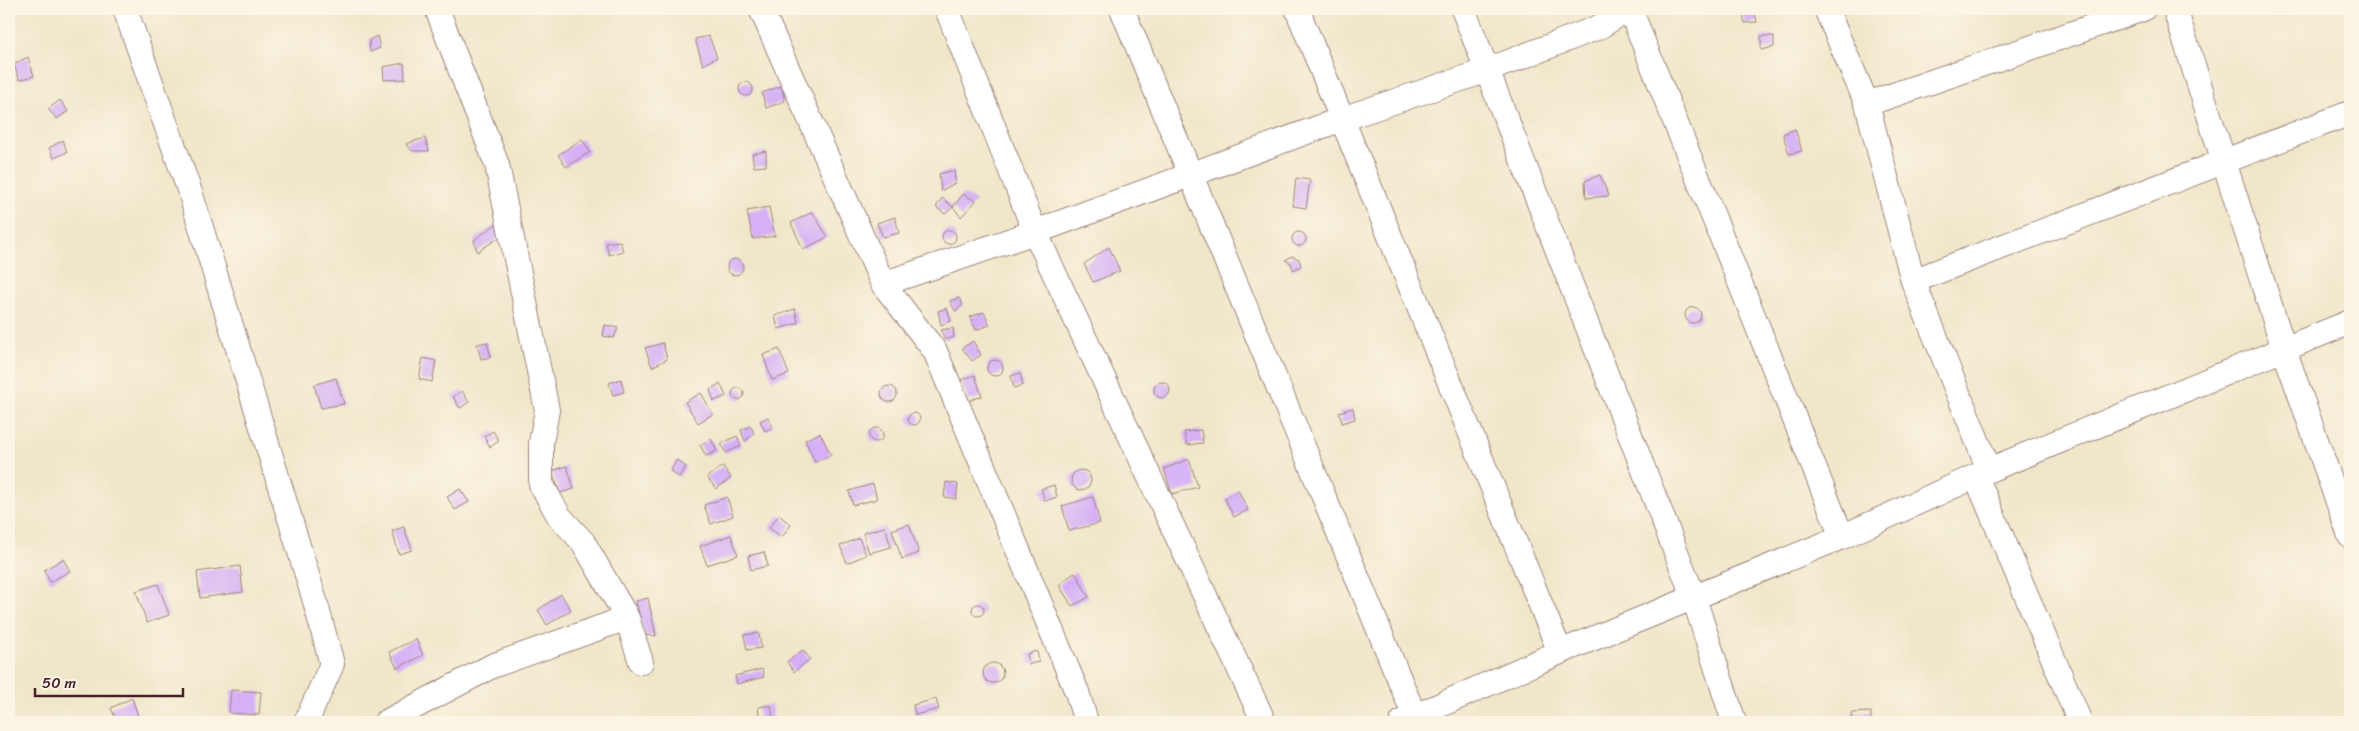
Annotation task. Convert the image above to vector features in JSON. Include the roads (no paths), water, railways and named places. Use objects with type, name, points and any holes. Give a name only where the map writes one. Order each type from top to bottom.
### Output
[{"type":"street","points":[[125,9],[192,198],[315,601],[332,664],[306,722]]},
{"type":"street","points":[[437,9],[497,165],[546,410],[541,443],[541,484],[559,516],[583,542],[626,618],[641,662]]},
{"type":"street","points":[[760,9],[883,284],[935,351],[1077,692],[1086,722]]},
{"type":"street","points":[[947,9],[1035,232],[1264,722]]},
{"type":"street","points":[[1122,9],[1190,173],[1409,719],[1560,652],[1842,537],[1983,473],[2350,322]]},
{"type":"street","points":[[1297,9],[1560,652]]},
{"type":"street","points":[[1463,9],[1694,598],[1734,722]]},
{"type":"street","points":[[883,284],[1035,232],[1190,173],[1342,119],[1488,70],[1599,27],[1629,9],[1842,537]]},
{"type":"street","points":[[1826,9],[1867,104],[1913,281],[1983,473],[2080,722]]},
{"type":"street","points":[[1867,104],[2143,9]]},
{"type":"street","points":[[2175,9],[2284,350],[2350,536]]},
{"type":"street","points":[[1913,281],[2350,113]]},
{"type":"street","points":[[386,722],[492,666],[626,618]]}]
